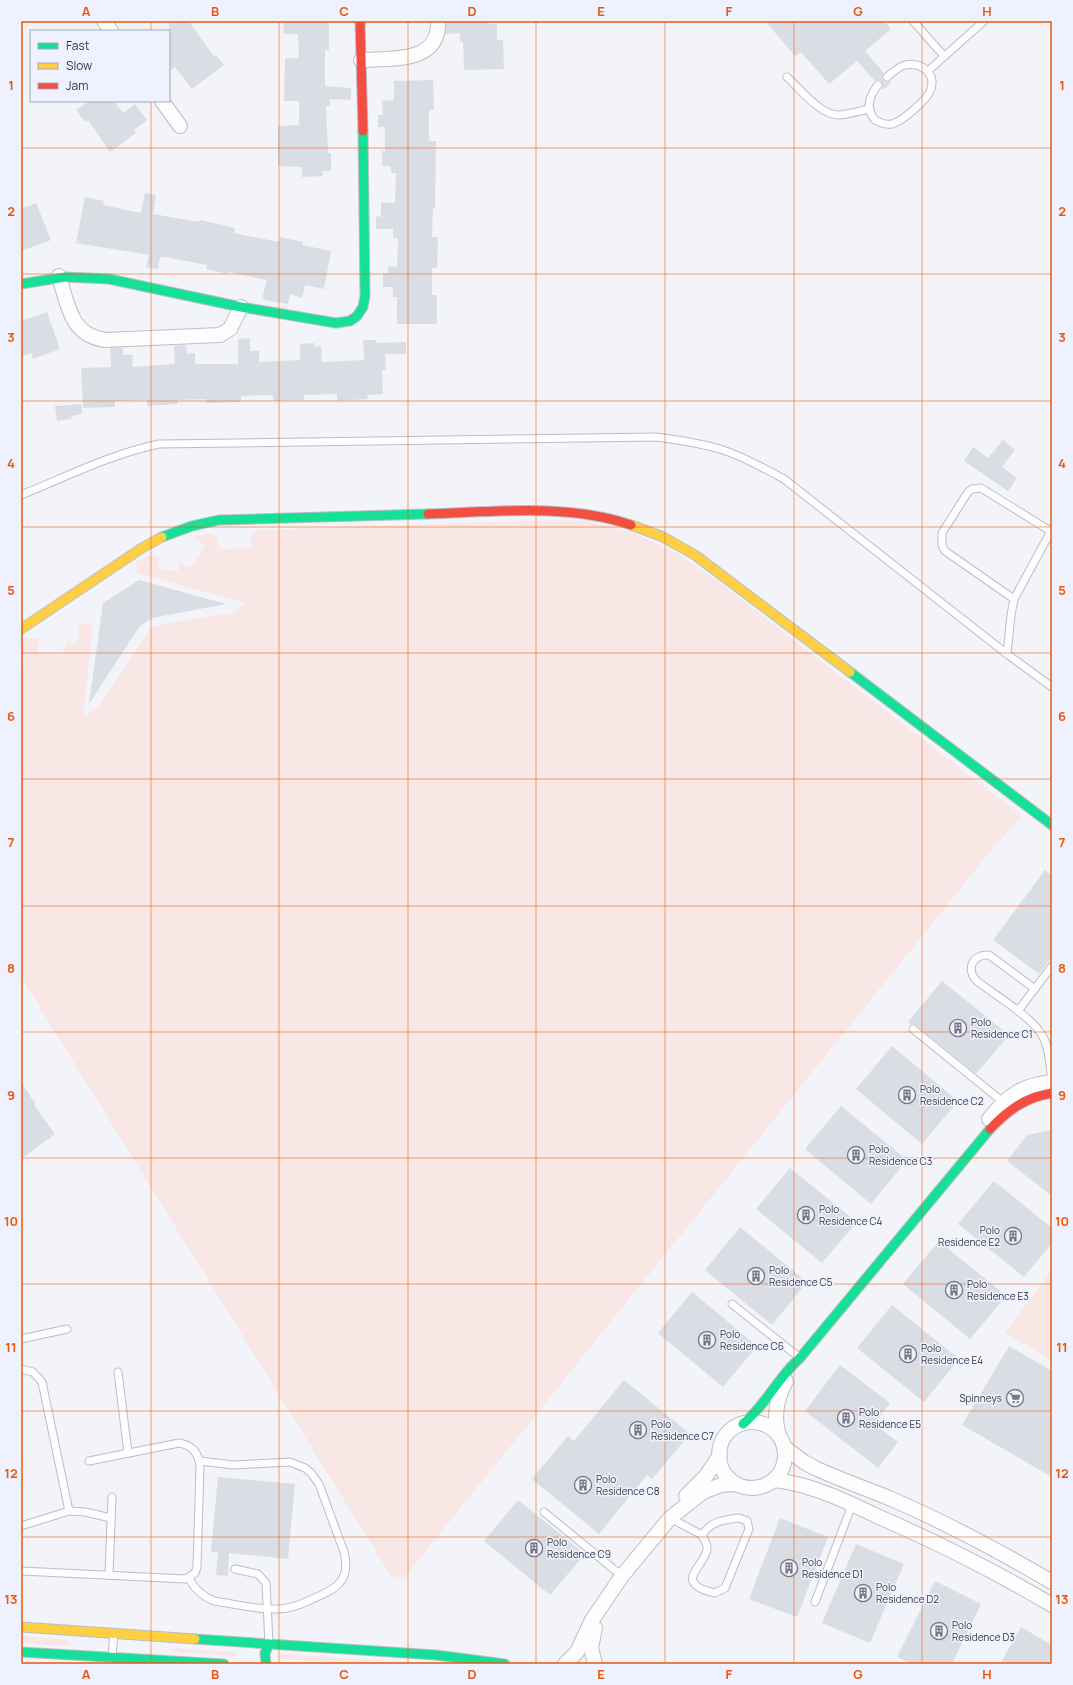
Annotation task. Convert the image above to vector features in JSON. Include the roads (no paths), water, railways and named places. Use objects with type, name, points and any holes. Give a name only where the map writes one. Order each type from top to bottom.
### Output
[{"type":"street","points":[[104,21],[110,30]]},
{"type":"street","points":[[21,284],[59,276],[92,276],[109,278],[241,307],[341,324],[355,318],[364,305],[365,239],[360,21]]},
{"type":"street","points":[[361,60],[412,57],[422,53],[430,47],[436,38],[438,21]]},
{"type":"street","points":[[163,102],[180,126]]},
{"type":"street","points":[[59,276],[73,318],[78,327],[85,334],[94,339],[104,340],[220,335],[230,328],[241,307]]},
{"type":"street","points":[[21,629],[142,548],[166,535],[192,526],[219,520],[247,518],[550,511],[594,515],[638,526],[677,544],[695,555],[1052,826]]},
{"type":"street","points":[[962,1160],[978,1134],[1003,1102],[1016,1093],[1031,1086],[1052,1082]]},
{"type":"street","points":[[800,1358],[784,1386],[777,1404],[776,1419],[782,1441],[785,1461],[782,1468],[774,1480],[760,1487],[744,1487],[736,1484],[726,1475],[720,1462],[723,1441],[727,1435],[758,1411],[784,1373],[800,1358],[962,1160],[1001,1117],[1016,1104],[1034,1096],[1052,1093]]},
{"type":"street","points":[[743,1424],[763,1424],[775,1431],[782,1441],[804,1462],[932,1518],[984,1544],[1052,1582]]},
{"type":"street","points":[[670,1518],[675,1507],[702,1480],[720,1455]]},
{"type":"street","points":[[774,1480],[804,1485],[852,1504],[971,1560],[1052,1605]]},
{"type":"street","points":[[565,1664],[574,1656],[581,1646],[592,1620],[622,1576],[670,1518],[703,1492],[722,1485],[736,1484]]},
{"type":"street","points":[[596,1664],[592,1655],[592,1641],[599,1610]]},
{"type":"street","points":[[21,1627],[114,1633],[138,1639],[269,1644],[436,1655],[505,1664]]},
{"type":"street","points":[[266,1664],[265,1653],[269,1644]]},
{"type":"street","points":[[21,1652],[112,1660],[136,1658],[224,1664]]},
{"type":"lane","points":[[913,21],[944,56]]},
{"type":"lane","points":[[928,71],[984,21]]},
{"type":"lane","points":[[878,85],[870,97],[868,109],[875,120],[880,123],[887,124],[899,121],[929,94],[932,81],[928,71],[921,66],[905,65],[897,68],[887,77]]},
{"type":"lane","points":[[787,77],[822,110],[831,114],[840,115],[868,109]]},
{"type":"lane","points":[[21,495],[117,456],[159,444],[656,437],[690,441],[723,450],[754,463],[784,479],[1007,654],[1052,687]]},
{"type":"lane","points":[[1007,654],[1014,600],[1051,531],[981,488],[972,489],[968,492],[944,527],[941,539],[945,551],[1014,600]]},
{"type":"lane","points":[[1035,989],[989,955],[983,954],[973,960],[971,972],[973,977],[1034,1024],[1044,1038],[1052,1082]]},
{"type":"lane","points":[[1018,1011],[1052,966]]},
{"type":"lane","points":[[913,1029],[1003,1102]]},
{"type":"lane","points":[[732,1304],[800,1358]]},
{"type":"lane","points":[[21,1339],[67,1329]]},
{"type":"lane","points":[[21,1369],[32,1372],[42,1382],[69,1511]]},
{"type":"lane","points":[[118,1372],[128,1453]]},
{"type":"lane","points":[[21,1571],[189,1578],[195,1573],[197,1567],[200,1461],[191,1447],[179,1443],[89,1461]]},
{"type":"lane","points":[[189,1578],[196,1590],[214,1601],[268,1609],[280,1609],[305,1603],[336,1588],[343,1580],[347,1562],[320,1484],[311,1472],[290,1462],[233,1465],[200,1461]]},
{"type":"lane","points":[[109,1575],[112,1498]]},
{"type":"lane","points":[[815,1602],[852,1504]]},
{"type":"lane","points":[[21,1526],[69,1511],[85,1512],[111,1518]]},
{"type":"lane","points":[[544,1512],[622,1576]]},
{"type":"lane","points":[[670,1518],[702,1535],[707,1551],[693,1574],[694,1582],[700,1587],[710,1591],[720,1592],[727,1584],[749,1529],[749,1524],[744,1518],[723,1520],[713,1524],[702,1535]]},
{"type":"lane","points":[[235,1569],[252,1572],[263,1578],[268,1589],[269,1644]]},
{"type":"lane","points":[[112,1660],[114,1633]]},
{"type":"place","name":"Polo Residence C1","points":[[958,1028]]},
{"type":"place","name":"Polo Residence C2","points":[[907,1095]]},
{"type":"place","name":"Polo Residence C3","points":[[856,1155]]},
{"type":"place","name":"Polo Residence C4","points":[[806,1215]]},
{"type":"place","name":"Polo Residence E2","points":[[1013,1236]]},
{"type":"place","name":"Polo Residence C5","points":[[756,1276]]},
{"type":"place","name":"Polo Residence E3","points":[[954,1290]]},
{"type":"place","name":"Polo Residence C6","points":[[707,1340]]},
{"type":"place","name":"Polo Residence E4","points":[[908,1354]]},
{"type":"place","name":"Spinneys","points":[[1015,1398]]},
{"type":"place","name":"Polo Residence E5","points":[[846,1418]]},
{"type":"place","name":"Polo Residence C7","points":[[638,1430]]},
{"type":"place","name":"Polo Residence C8","points":[[583,1485]]},
{"type":"place","name":"Polo Residence C9","points":[[534,1548]]},
{"type":"place","name":"Polo Residence D1","points":[[789,1568]]},
{"type":"place","name":"Polo Residence D2","points":[[863,1593]]},
{"type":"place","name":"Polo Residence D3","points":[[939,1631]]}]
